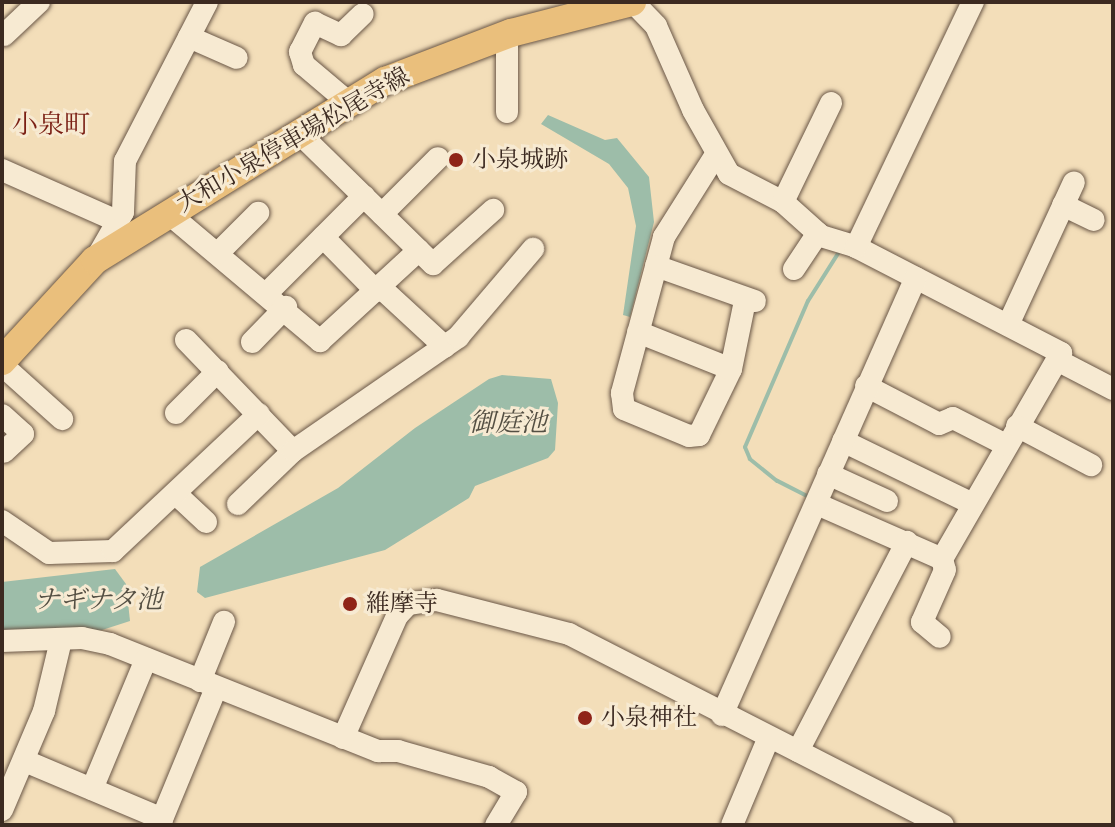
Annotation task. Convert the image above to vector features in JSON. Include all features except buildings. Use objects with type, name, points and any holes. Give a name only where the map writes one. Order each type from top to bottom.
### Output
[{"type":"main road","name":"大和小泉停車場松尾寺線","points":[[2,363],[95,260],[298,132],[442,55],[507,34],[632,2]]},
{"type":"street","points":[[95,260],[124,204],[121,170],[207,2]]},
{"type":"street","points":[[632,2],[656,26],[715,156],[729,174],[783,202],[818,233],[856,247],[1061,353],[942,559],[945,570],[922,622],[940,637]]},
{"type":"street","points":[[856,247],[973,2]]},
{"type":"street","points":[[4,35],[28,5]]},
{"type":"street","points":[[349,103],[304,65],[300,52],[315,23],[341,35],[363,14]]},
{"type":"street","points":[[507,34],[507,112]]},
{"type":"street","points":[[189,37],[237,58]]},
{"type":"street","points":[[783,202],[831,103]]},
{"type":"street","points":[[298,132],[433,264],[493,210]]},
{"type":"street","points":[[656,266],[750,301],[731,369],[699,435],[631,415],[622,393],[638,332],[656,266],[664,237],[715,156]]},
{"type":"street","points":[[382,214],[438,158]]},
{"type":"street","points":[[2,170],[117,221]]},
{"type":"street","points":[[1008,325],[1074,182]]},
{"type":"street","points":[[267,293],[364,196]]},
{"type":"street","points":[[1063,205],[1094,220]]},
{"type":"street","points":[[168,213],[286,307],[320,341],[419,250]]},
{"type":"street","points":[[218,253],[258,213]]},
{"type":"street","points":[[794,269],[818,233]]},
{"type":"street","points":[[323,237],[445,347]]},
{"type":"street","points":[[238,504],[293,451],[445,347],[477,318],[533,249]]},
{"type":"street","points":[[722,715],[916,278]]},
{"type":"street","points":[[252,342],[286,307]]},
{"type":"street","points":[[638,332],[731,369]]},
{"type":"street","points":[[186,340],[293,451]]},
{"type":"street","points":[[1057,360],[1113,389]]},
{"type":"street","points":[[2,363],[62,419]]},
{"type":"street","points":[[176,413],[218,371]]},
{"type":"street","points":[[866,386],[939,424],[953,418],[1091,465]]},
{"type":"street","points":[[2,521],[49,553],[113,551],[259,414]]},
{"type":"street","points":[[2,415],[23,434],[4,452]]},
{"type":"street","points":[[843,441],[973,504]]},
{"type":"street","points":[[828,474],[887,501]]},
{"type":"street","points":[[176,494],[206,522]]},
{"type":"street","points":[[817,504],[942,559]]},
{"type":"street","points":[[798,751],[907,542]]},
{"type":"street","points":[[343,738],[397,616],[421,599],[569,634],[722,715],[943,825]]},
{"type":"street","points":[[25,761],[162,819],[208,684],[224,622]]},
{"type":"street","points":[[2,641],[61,640],[110,644],[343,738],[458,766],[516,792],[496,825]]},
{"type":"street","points":[[2,810],[25,761],[61,640]]},
{"type":"street","points":[[92,789],[146,659]]},
{"type":"street","points":[[732,825],[769,737]]},
{"type":"water","points":[[548,115],[605,140],[617,138],[649,177],[654,222],[630,317],[623,315],[636,226],[628,188],[609,164],[541,124]]},
{"type":"water","name":"御庭池","points":[[502,375],[551,379],[558,403],[555,450],[548,458],[475,486],[469,498],[385,550],[205,598],[197,592],[200,567],[338,488],[415,428],[489,379]]},
{"type":"water","name":"ナギナタ池","points":[[115,569],[126,584],[130,621],[99,631],[2,632],[2,582]]},
{"type":"waterway","points":[[809,497],[777,481],[750,459],[745,447],[808,301],[839,252]]},
{"type":"place","name":"小泉城跡","points":[[456,160]]},
{"type":"place","name":"維摩寺","points":[[350,604]]},
{"type":"place","name":"小泉神社","points":[[585,718]]},
{"type":"district","name":"小泉町","points":[[51,125]]}]
